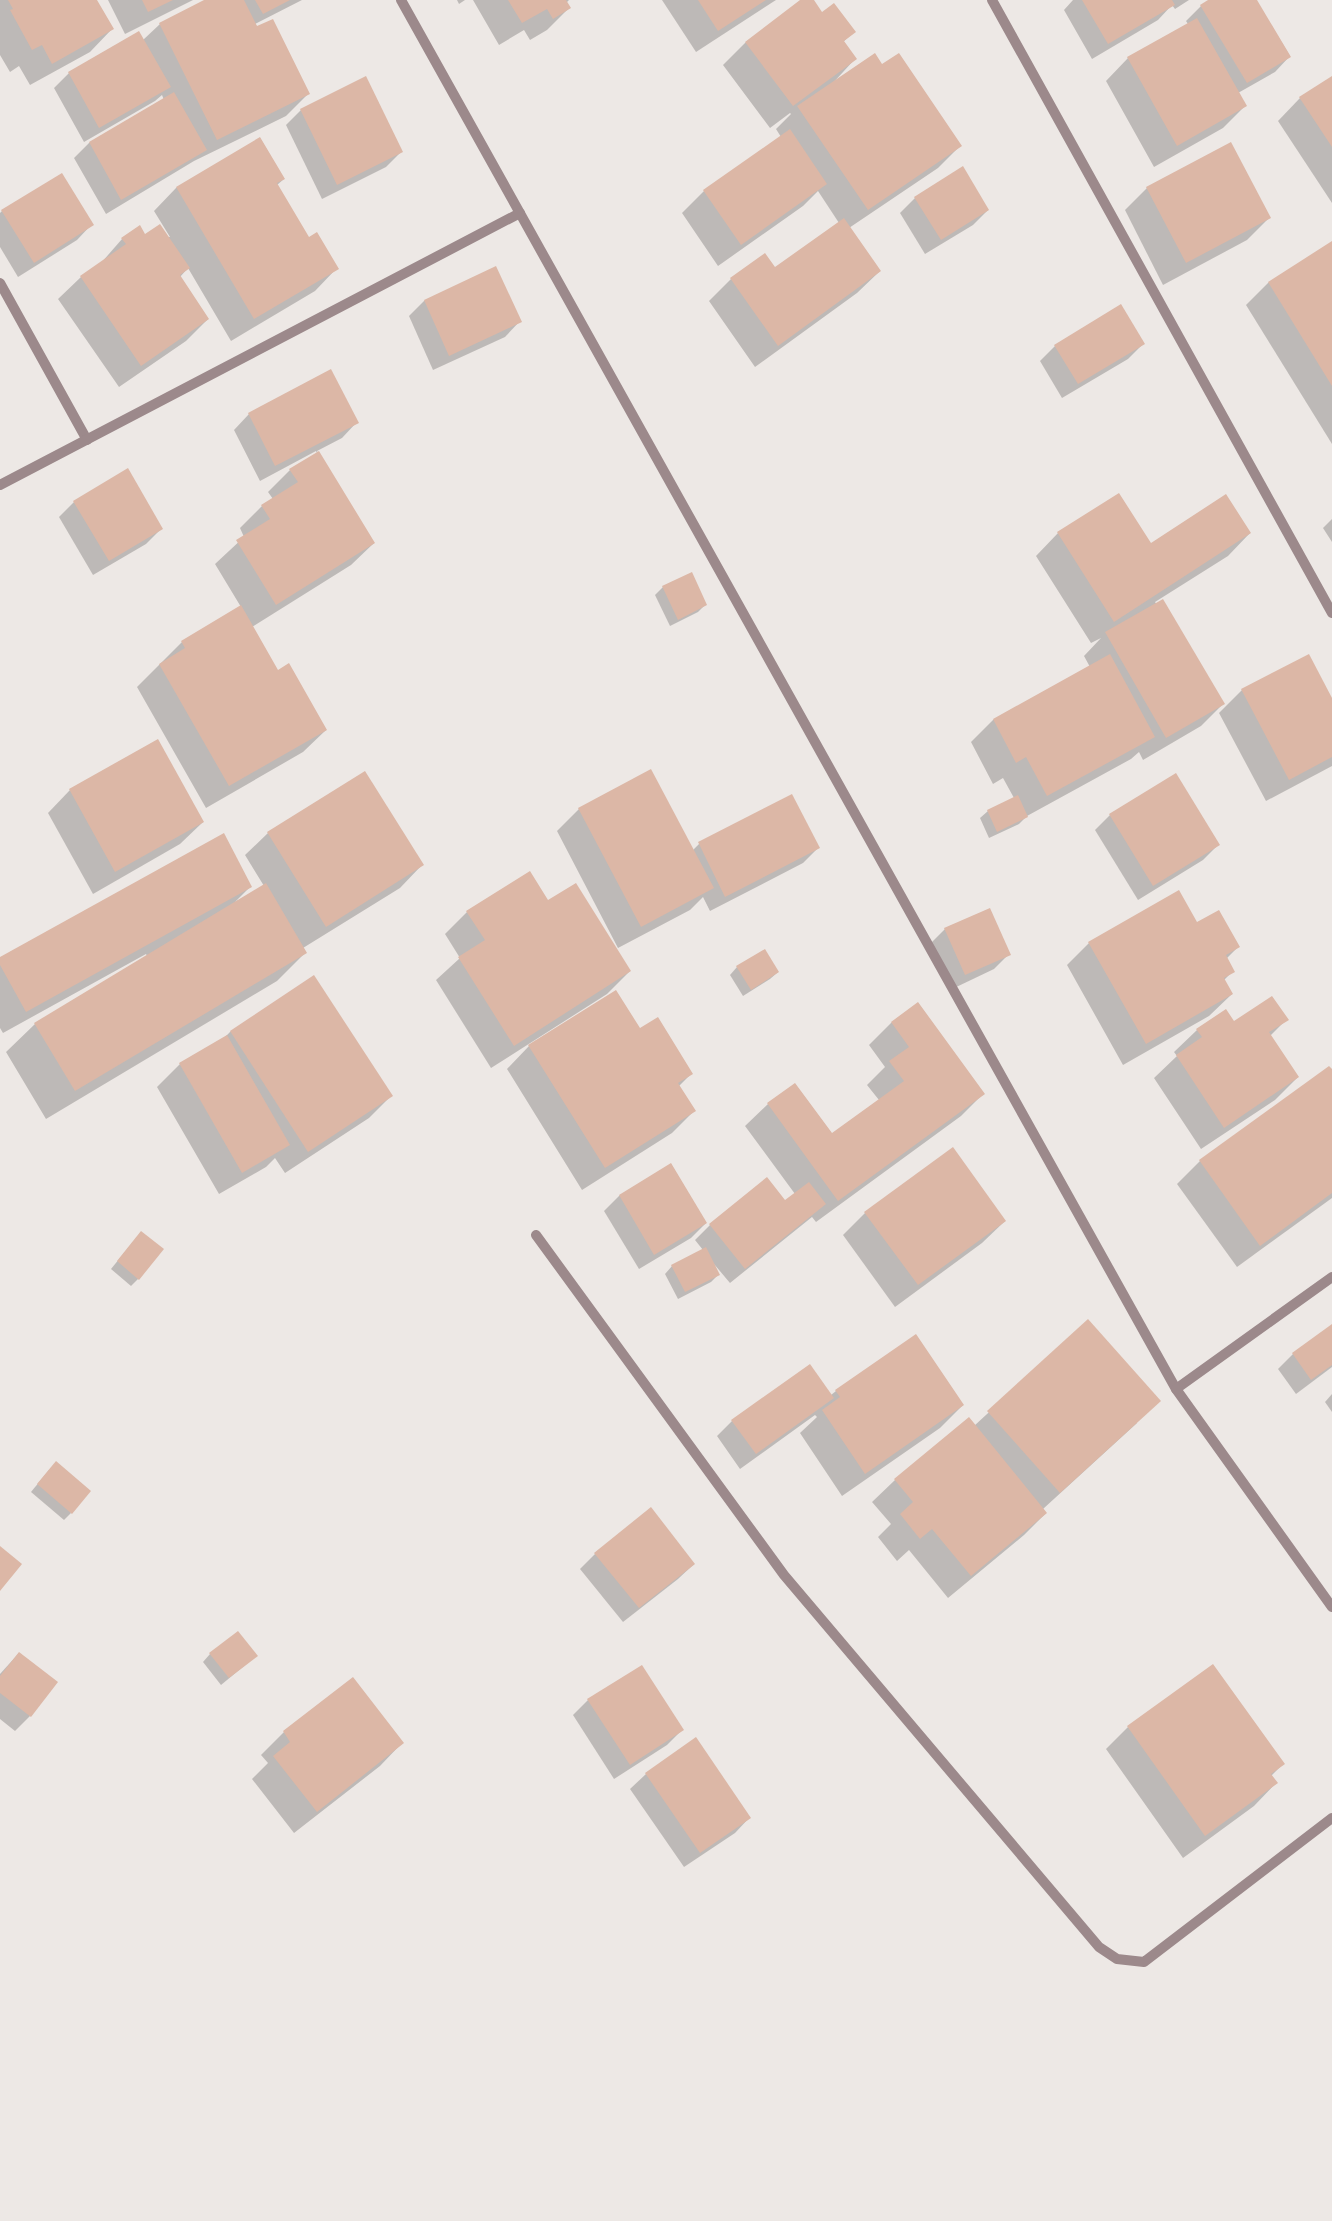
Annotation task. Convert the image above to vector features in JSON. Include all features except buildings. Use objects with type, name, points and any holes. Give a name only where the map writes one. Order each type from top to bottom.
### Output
[{"type":"street","points":[[401,0],[1176,1389],[1332,1607]]},
{"type":"street","points":[[992,0],[1332,613]]},
{"type":"street","points":[[0,485],[520,213]]},
{"type":"street","points":[[0,283],[87,440]]},
{"type":"street","points":[[536,1235],[784,1575],[1098,1948],[1117,1959],[1144,1962],[1332,1818]]},
{"type":"street","points":[[1176,1389],[1332,1277]]}]
